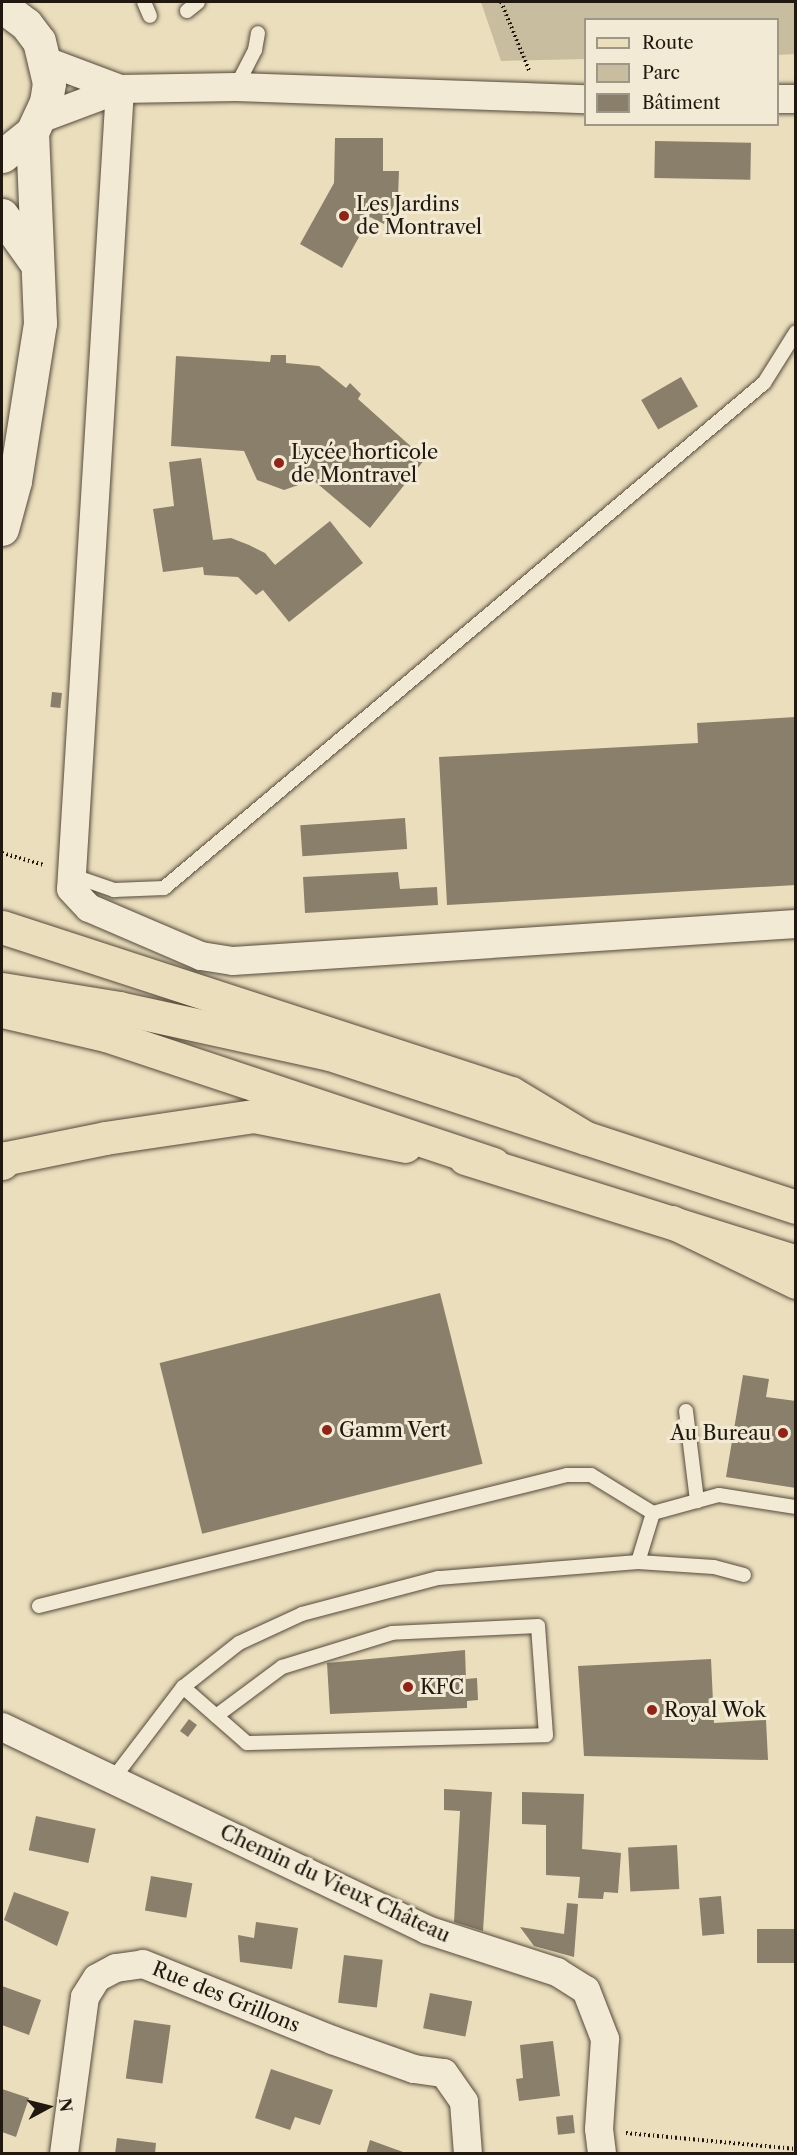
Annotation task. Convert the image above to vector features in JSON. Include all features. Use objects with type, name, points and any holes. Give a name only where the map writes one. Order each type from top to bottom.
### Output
[{"type":"main road","points":[[2,927],[511,1093],[586,1138]]},
{"type":"main road","points":[[2,989],[119,1008],[330,1054],[795,1207]]},
{"type":"main road","points":[[2,1011],[106,1035],[795,1262]]},
{"type":"main road","points":[[2,1163],[105,1138],[254,1116],[493,1164]]},
{"type":"main road","points":[[672,1222],[795,1282]]},
{"type":"street","points":[[2,529],[15,481],[40,323],[41,292],[34,260],[36,126],[49,83],[46,61],[39,41],[6,6]]},
{"type":"street","points":[[46,61],[120,89],[236,87],[584,99]]},
{"type":"street","points":[[2,156],[36,126],[120,89]]},
{"type":"street","points":[[120,89],[71,889],[89,908],[201,956],[233,961],[795,924]]},
{"type":"street","points":[[779,99],[795,99]]},
{"type":"street","points":[[2,215],[34,260]]},
{"type":"street","name":"Chemin du Vieux Château","points":[[2,1727],[427,1930],[557,1972],[586,1990],[605,2039],[601,2141]]},
{"type":"street","name":"Rue des Grillons","points":[[64,2154],[85,1997],[96,1978],[116,1968],[143,1964],[332,2040],[414,2069],[444,2073],[464,2102],[468,2154]]},
{"type":"lane","points":[[144,2],[150,16]]},
{"type":"lane","points":[[236,87],[255,50],[258,33]]},
{"type":"lane","points":[[71,874],[114,890],[164,888],[764,383],[795,332]]},
{"type":"lane","points":[[686,1411],[697,1501]]},
{"type":"lane","points":[[39,1606],[567,1475],[591,1475],[653,1514],[719,1495],[795,1507]]},
{"type":"lane","points":[[638,1562],[653,1514]]},
{"type":"lane","points":[[113,1779],[183,1687],[239,1643],[302,1614],[438,1578],[638,1562],[714,1567],[744,1575]]},
{"type":"lane","points":[[183,1687],[216,1716],[247,1743],[546,1735],[538,1626],[392,1633],[282,1667],[216,1716]]},
{"type":"path","points":[[501,2],[541,99]]},
{"type":"path","points":[[2,853],[71,874]]},
{"type":"path","points":[[601,2141],[795,2149]]},
{"type":"green space","points":[[481,2],[795,2],[795,54],[779,55],[779,18],[584,18],[584,59],[501,61]]},
{"type":"building","points":[[335,138],[383,138],[383,171],[399,171],[398,198],[384,224],[370,217],[342,268],[300,244],[334,183]]},
{"type":"building","points":[[655,141],[751,143],[750,180],[654,178]]},
{"type":"building","points":[[271,355],[286,355],[286,363],[319,366],[346,388],[350,383],[361,394],[358,399],[425,459],[370,528],[313,480],[284,490],[257,480],[244,451],[171,446],[176,356],[270,362]]},
{"type":"building","points":[[681,377],[698,406],[658,429],[641,400]]},
{"type":"building","points":[[201,458],[213,540],[231,538],[249,545],[265,553],[275,565],[330,521],[363,563],[289,622],[263,590],[256,595],[238,577],[204,575],[203,567],[163,572],[153,509],[174,506],[169,462]]},
{"type":"building","points":[[52,692],[62,693],[60,708],[50,707]]},
{"type":"building","points":[[796,717],[796,885],[447,905],[439,757],[698,743],[697,723]]},
{"type":"building","points":[[405,818],[407,849],[302,856],[300,825]]},
{"type":"building","points":[[398,872],[400,889],[437,887],[438,905],[305,913],[303,877]]},
{"type":"building","points":[[440,1293],[483,1464],[202,1534],[160,1363]]},
{"type":"building","points":[[743,1375],[769,1379],[766,1397],[796,1401],[796,1488],[726,1477]]},
{"type":"building","points":[[465,1650],[466,1679],[477,1678],[478,1700],[467,1701],[467,1708],[330,1714],[327,1663]]},
{"type":"building","points":[[711,1659],[714,1723],[766,1720],[768,1760],[584,1756],[578,1666]]},
{"type":"building","points":[[189,1719],[197,1725],[188,1737],[180,1731]]},
{"type":"building","points":[[444,1789],[492,1792],[483,1931],[454,1922],[460,1811],[444,1810]]},
{"type":"building","points":[[522,1792],[584,1794],[582,1849],[621,1853],[618,1893],[604,1892],[603,1899],[578,1898],[580,1877],[546,1875],[546,1825],[522,1824]]},
{"type":"building","points":[[36,1816],[96,1829],[88,1863],[29,1850]]},
{"type":"building","points":[[677,1845],[679,1889],[630,1892],[628,1848]]},
{"type":"building","points":[[151,1876],[192,1883],[186,1918],[145,1910]]},
{"type":"building","points":[[14,1892],[69,1912],[57,1946],[4,1920]]},
{"type":"building","points":[[721,1896],[724,1934],[702,1936],[699,1898]]},
{"type":"building","points":[[567,1903],[578,1904],[574,1957],[534,1946],[520,1927],[564,1934]]},
{"type":"building","points":[[256,1922],[298,1928],[292,1969],[240,1962],[238,1935],[254,1938]]},
{"type":"building","points":[[757,1929],[796,1929],[796,1963],[757,1963]]},
{"type":"building","points":[[344,1955],[383,1960],[377,2007],[338,2003]]},
{"type":"building","points":[[2,1986],[41,2000],[29,2035],[2,2025]]},
{"type":"building","points":[[430,1993],[472,2001],[465,2037],[423,2028]]},
{"type":"building","points":[[134,2020],[171,2025],[162,2084],[126,2078]]},
{"type":"building","points":[[553,2041],[560,2096],[519,2101],[516,2079],[523,2078],[520,2045]]},
{"type":"building","points":[[271,2069],[333,2090],[320,2125],[295,2117],[290,2130],[255,2118]]},
{"type":"building","points":[[2,2089],[29,2098],[16,2137],[2,2132]]},
{"type":"building","points":[[573,2115],[575,2133],[558,2135],[556,2117]]},
{"type":"building","points":[[117,2138],[156,2143],[155,2154],[115,2154]]},
{"type":"building","points":[[370,2140],[403,2152],[411,2154],[366,2154]]},
{"type":"place","name":"Les Jardins de Montravel","points":[[344,216]]},
{"type":"place","name":"Lycée horticole de Montravel","points":[[279,463]]},
{"type":"place","name":"Gamm Vert","points":[[327,1430]]},
{"type":"place","name":"Au Bureau","points":[[783,1433]]},
{"type":"place","name":"KFC","points":[[408,1687]]},
{"type":"place","name":"Royal Wok","points":[[652,1710]]}]
